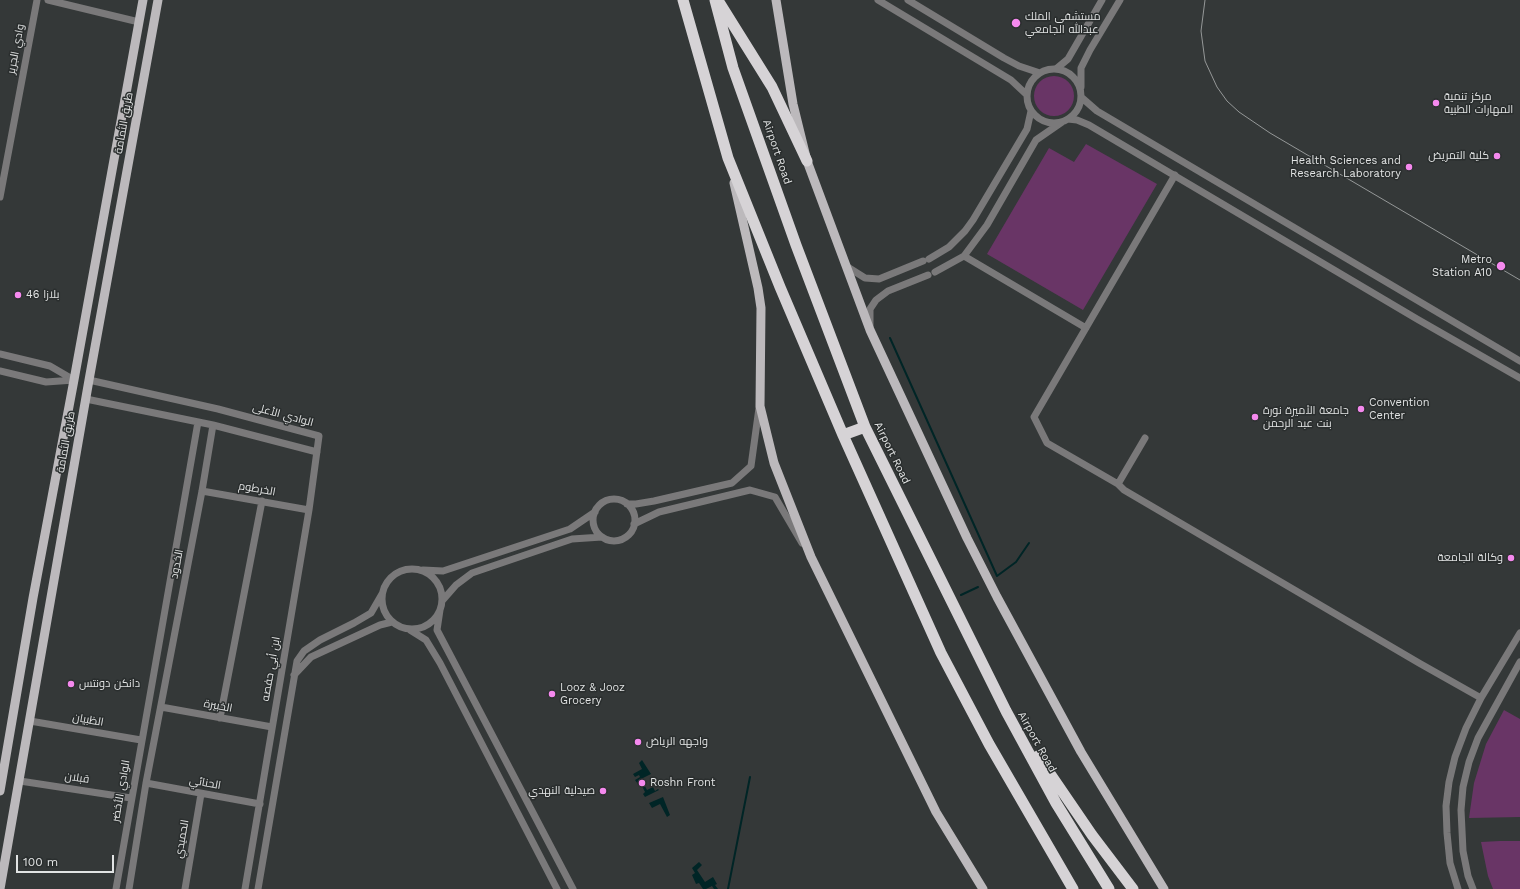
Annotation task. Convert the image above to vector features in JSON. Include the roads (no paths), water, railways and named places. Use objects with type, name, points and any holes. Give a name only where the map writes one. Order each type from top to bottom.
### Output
[{"type":"highway","points":[[683,0],[728,158],[780,287],[843,435],[941,653],[989,744],[1072,889]]},
{"type":"highway","name":"Airport Road","points":[[715,0],[733,68],[793,238],[865,427],[1002,704],[1056,803],[1109,889]]},
{"type":"highway","points":[[718,0],[772,87],[807,161]]},
{"type":"highway","points":[[843,435],[865,427]]},
{"type":"highway","points":[[1002,704],[1092,835],[1133,889]]},
{"type":"main road","name":"طريق الثمامة","points":[[0,791],[33,598],[143,0]]},
{"type":"main road","name":"طريق الثمامة","points":[[0,889],[89,380],[158,0]]},
{"type":"main road","points":[[776,0],[793,104],[807,161],[870,330],[964,531],[997,597],[1081,752],[1164,889]]},
{"type":"main road","points":[[728,158],[758,288],[761,308],[760,406],[774,463],[811,557],[936,812],[983,889]]},
{"type":"street","name":"وادي الجرير","points":[[0,197],[37,0]]},
{"type":"street","points":[[48,0],[78,4],[139,22]]},
{"type":"street","points":[[878,0],[1011,80],[1027,95]]},
{"type":"street","points":[[908,0],[1004,58],[1019,66],[1040,72]]},
{"type":"street","points":[[1056,69],[1068,59],[1102,0]]},
{"type":"street","points":[[870,330],[870,309],[876,300],[888,291],[931,274],[964,256],[987,225],[1036,140],[1075,113],[1079,106],[1081,93],[1081,68],[1120,0]]},
{"type":"street","points":[[1520,361],[1097,111],[1081,93],[1077,82],[1072,75],[1064,71],[1048,69],[1040,72],[1033,78],[1028,86],[1027,95],[1031,111],[1044,122],[1053,123],[1077,120],[1089,125],[1417,319],[1520,378]]},
{"type":"street","points":[[846,266],[865,278],[879,278],[926,260],[948,247],[965,231],[973,220],[1028,130],[1031,111]]},
{"type":"street","points":[[1174,175],[1034,417],[1047,443],[1118,484],[1131,494],[1481,698]]},
{"type":"street","points":[[964,256],[1086,328]]},
{"type":"street","points":[[0,354],[50,366],[74,380]]},
{"type":"street","points":[[0,371],[46,382],[74,380]]},
{"type":"street","name":"الوادي الأعلى","points":[[89,380],[218,409],[319,436],[317,452]]},
{"type":"street","points":[[86,399],[213,425],[317,452]]},
{"type":"street","points":[[627,504],[654,501],[732,483],[750,466],[760,406]]},
{"type":"street","name":"الخدود","points":[[149,698],[198,422]]},
{"type":"street","name":"الخدود","points":[[161,707],[213,425]]},
{"type":"street","points":[[1118,484],[1145,438]]},
{"type":"street","name":"ابن أبي حفصه","points":[[245,889],[309,510],[317,452]]},
{"type":"street","points":[[634,524],[659,512],[750,490],[775,497],[811,557]]},
{"type":"street","name":"الخرطوم","points":[[202,491],[309,510]]},
{"type":"street","points":[[258,889],[294,676],[297,661],[304,651],[371,613],[382,594],[385,585],[400,571],[410,569],[444,571],[570,529],[595,512],[602,503],[608,500],[621,500],[627,504],[632,509],[634,524],[629,534],[624,539],[610,541],[602,537],[595,528],[593,521],[595,512]]},
{"type":"street","points":[[220,718],[262,501]]},
{"type":"street","points":[[442,600],[456,585],[472,573],[572,539],[602,537]]},
{"type":"street","points":[[420,570],[429,575],[436,582],[441,591],[442,600],[437,630],[573,889]]},
{"type":"street","points":[[382,594],[382,605],[385,614],[400,628],[410,630],[420,629],[428,625],[440,610]]},
{"type":"street","points":[[294,676],[311,657],[380,625],[392,622]]},
{"type":"street","points":[[410,630],[426,640],[440,663],[557,889]]},
{"type":"street","points":[[1458,889],[1450,863],[1447,833],[1446,806],[1449,782],[1466,728],[1481,698],[1520,633]]},
{"type":"street","points":[[1473,889],[1468,876],[1463,851],[1463,787],[1469,762],[1478,738],[1520,662]]},
{"type":"street","name":"الوادي الأخضر","points":[[116,889],[149,698]]},
{"type":"street","name":"الوادي الأخضر","points":[[129,889],[146,783],[161,707]]},
{"type":"street","name":"الخبيرة","points":[[161,707],[272,727]]},
{"type":"street","name":"الظبيان","points":[[30,721],[141,740]]},
{"type":"street","name":"قبلان","points":[[20,781],[131,798]]},
{"type":"street","name":"الحنائي","points":[[146,783],[260,804]]},
{"type":"street","name":"الحميدي","points":[[185,889],[201,794]]},
{"type":"water","points":[[642,760],[651,774],[641,779],[647,790],[653,787],[655,791],[658,789],[659,790],[645,797],[643,794],[645,792],[642,786],[640,787],[635,780],[640,777],[639,775],[635,777],[633,774],[642,769],[639,763]]},
{"type":"water","points":[[663,797],[670,815],[667,817],[660,804],[652,808],[649,803]]},
{"type":"water","points":[[699,862],[702,865],[697,870],[705,882],[713,877],[717,884],[715,885],[718,889],[714,889],[712,886],[703,889],[699,883],[696,884],[692,875],[695,873],[692,868]]},
{"type":"waterway","points":[[890,338],[997,576],[1016,562],[1029,543]]},
{"type":"waterway","points":[[961,595],[978,587]]},
{"type":"waterway","points":[[728,889],[750,777]]},
{"type":"tram line","points":[[1205,0],[1201,31],[1205,61],[1217,87],[1227,101],[1239,112],[1270,133],[1520,280]]},
{"type":"place","name":"مستشفى الملك عبدالله الجامعي","points":[[1016,23]]},
{"type":"place","name":"مركز تنمية المهارات الطبية","points":[[1436,103]]},
{"type":"place","name":"كلية التمريض","points":[[1497,156]]},
{"type":"place","name":"Health Sciences and Research Laboratory","points":[[1409,167]]},
{"type":"place","name":"Metro Station A10","points":[[1501,266]]},
{"type":"place","name":"بلازا 46","points":[[18,295]]},
{"type":"place","name":"Convention Center","points":[[1361,409]]},
{"type":"place","name":"جامعة الأميرة نورة بنت عبد الرحمن","points":[[1255,417]]},
{"type":"place","name":"وكالة الجامعة","points":[[1511,558]]},
{"type":"place","name":"دانكن دونتس","points":[[71,684]]},
{"type":"place","name":"Looz & Jooz Grocery","points":[[552,694]]},
{"type":"place","name":"واجهه الرياض","points":[[638,742]]},
{"type":"place","name":"Roshn Front","points":[[642,783]]},
{"type":"place","name":"صيدلية النهدي","points":[[603,791]]}]
